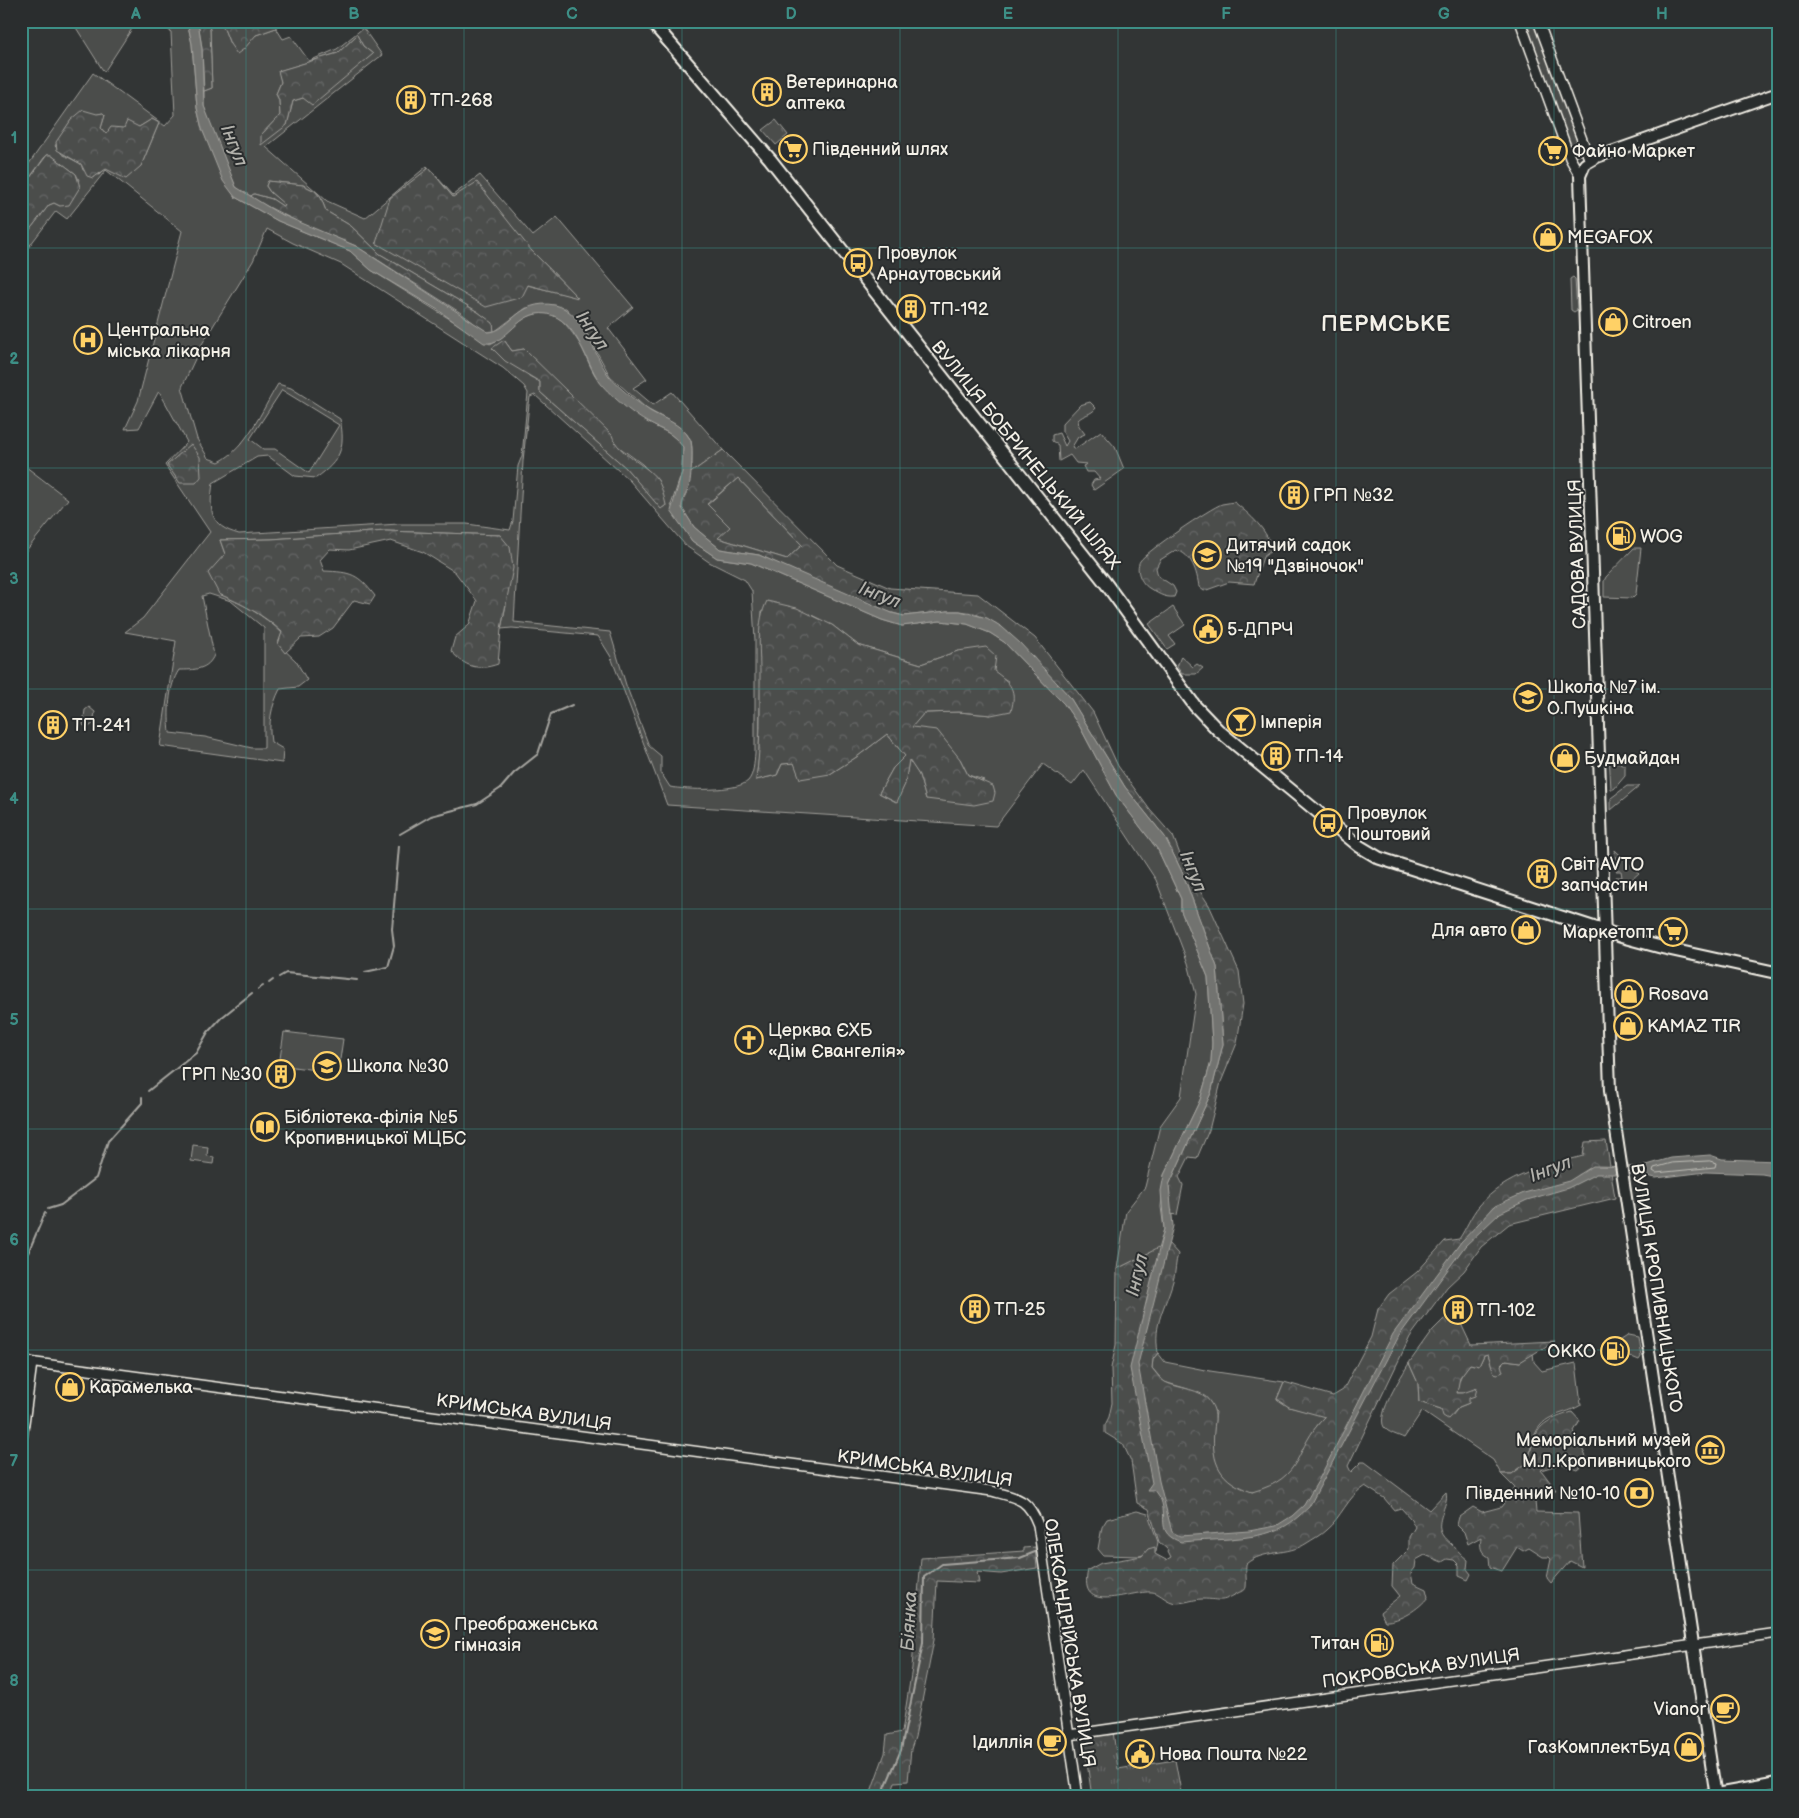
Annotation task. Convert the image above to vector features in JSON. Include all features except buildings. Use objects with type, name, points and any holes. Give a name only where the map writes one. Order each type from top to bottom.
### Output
[{"type":"main road","name":"ВУЛИЦЯ БОБРИНЕЦЬКИЙ ШЛЯХ","points":[[655,25],[765,154],[1033,490],[1120,602],[1195,706],[1218,730],[1368,852],[1379,858],[1605,931],[1664,948],[1778,973]]},
{"type":"main road","points":[[1577,171],[1590,161],[1778,93]]},
{"type":"main road","name":"САДОВА ВУЛИЦЯ","points":[[1577,171],[1605,931]]},
{"type":"main road","name":"ВУЛИЦЯ КРОПИВНИЦЬКОГО","points":[[1605,931],[1610,1091],[1716,1795]]},
{"type":"main road","points":[[1699,1797],[1778,1783]]},
{"type":"street","points":[[655,25],[679,21]]},
{"type":"street","name":"САДОВА ВУЛИЦЯ","points":[[1520,21],[1577,171]]},
{"type":"street","points":[[1538,21],[1590,161]]},
{"type":"street","name":"КРИМСЬКА ВУЛИЦЯ","points":[[21,1361],[992,1491],[1020,1499]]},
{"type":"street","points":[[21,1446],[32,1363]]},
{"type":"street","name":"ОЛЕКСАНДРІЙСЬКА ВУЛИЦЯ","points":[[1020,1499],[1029,1506],[1040,1534],[1078,1797]]},
{"type":"street","name":"ПОКРОВСЬКА ВУЛИЦЯ","points":[[1069,1735],[1778,1633]]},
{"type":"green space","points":[[70,21],[137,21],[104,72]]},
{"type":"green space","points":[[157,21],[168,24],[169,21],[187,21],[192,44],[197,108],[202,129],[235,197],[278,221],[350,251],[371,270],[490,344],[528,317],[544,313],[559,318],[579,343],[594,374],[602,384],[637,414],[674,437],[683,447],[682,472],[671,505],[692,541],[717,558],[751,563],[882,620],[902,626],[940,621],[967,624],[990,633],[1004,642],[1064,704],[1080,727],[1116,795],[1158,850],[1181,899],[1181,911],[1208,977],[1212,1043],[1211,1062],[1200,1100],[1164,1175],[1161,1207],[1164,1229],[1158,1249],[1117,1269],[1126,1211],[1145,1187],[1160,1126],[1181,1097],[1196,994],[1188,963],[1156,880],[1084,770],[1072,785],[1043,764],[996,826],[667,805],[611,657],[598,636],[512,628],[501,629],[506,605],[500,535],[386,531],[271,539],[220,540],[225,554],[219,594],[252,610],[282,633],[278,644],[296,661],[307,680],[298,687],[280,689],[274,702],[270,722],[271,742],[283,749],[282,763],[160,746],[176,641],[125,632],[143,618],[210,532],[165,465],[187,442],[159,391],[139,428],[125,429],[138,401],[182,231],[106,170],[67,219],[56,211],[21,257],[21,241],[49,205],[54,203],[60,206],[79,180],[76,174],[51,155],[47,155],[44,158],[21,190],[21,175],[93,73],[165,126],[175,115],[171,32]],"holes":[[[103,113],[105,115],[101,128],[106,134],[124,128],[139,127],[152,119],[159,123],[141,166],[106,168],[99,175],[83,170],[81,164],[62,154],[55,146],[71,120]],[[267,229],[293,243],[341,264],[503,368],[524,386],[528,393],[522,456],[518,466],[513,521],[510,530],[467,524],[399,524],[239,534],[229,531],[213,516],[211,501],[213,483],[257,457],[268,456],[295,476],[316,478],[336,460],[341,446],[342,429],[340,419],[291,388],[278,384],[253,427],[238,448],[219,462],[208,458],[197,439],[182,387],[202,344],[253,261]],[[504,340],[512,351],[524,349],[615,444],[642,464],[658,480],[666,506],[661,508],[625,467],[540,392],[540,382],[529,376]],[[282,390],[339,425],[309,473],[275,449],[263,449],[250,439]],[[535,395],[630,481],[686,546],[709,562],[745,580],[752,591],[755,640],[755,754],[753,768],[748,781],[742,785],[722,789],[670,787],[661,773],[661,756],[649,746],[626,685],[610,632],[514,622],[523,461],[530,397]],[[209,594],[231,601],[264,628],[264,748],[252,748],[205,737],[170,733],[169,709],[175,677],[179,670],[200,668],[208,664],[214,655],[202,596]],[[762,611],[832,625],[858,645],[921,664],[958,651],[1008,681],[991,715],[959,712],[924,713],[911,727],[960,759],[968,775],[984,780],[926,799],[919,775],[909,759],[905,784],[896,802],[879,793],[893,768],[905,756],[887,734],[830,774],[794,763],[782,764],[777,775],[756,780],[759,755]]]},
{"type":"green space","points":[[198,21],[208,21],[210,30],[212,88],[204,91],[202,49]]},
{"type":"green space","points":[[208,21],[221,21],[230,44],[244,46],[256,35],[276,28],[283,39],[291,36],[309,61],[337,49],[363,28],[382,55],[266,147],[327,201],[365,218],[427,166],[453,195],[480,175],[533,236],[557,217],[633,307],[608,328],[647,379],[633,388],[653,405],[672,392],[723,450],[689,474],[692,465],[692,448],[691,440],[686,433],[673,423],[647,409],[610,376],[587,334],[566,308],[526,308],[494,332],[492,323],[478,312],[380,254],[351,226],[326,211],[321,198],[315,191],[303,185],[268,181],[266,186],[270,192],[286,205],[284,207],[272,199],[254,194],[249,197],[236,187],[211,128],[204,106],[204,91],[212,88]],"holes":[[[357,35],[363,46],[373,54],[303,98],[293,101],[287,125],[261,135],[280,115],[279,100],[276,94],[281,82],[279,71],[338,53]],[[428,168],[453,197],[531,250],[577,297],[527,285],[419,266],[376,243]]]},
{"type":"green space","points":[[221,21],[277,21],[276,28],[256,35],[237,54],[230,44]]},
{"type":"green space","points":[[1524,21],[1534,21],[1582,155],[1574,157]]},
{"type":"green space","points":[[357,35],[363,46],[373,54],[312,105],[303,98],[293,101],[287,125],[261,145],[261,135],[280,115],[279,100],[276,94],[281,82],[278,71],[338,53]]},
{"type":"green space","points":[[83,110],[97,114],[103,113],[105,115],[101,128],[106,134],[111,127],[124,128],[127,121],[139,127],[152,119],[159,123],[141,166],[126,179],[106,169],[93,178],[87,176],[81,164],[57,150],[56,142],[71,120]]},
{"type":"green space","points":[[776,120],[788,135],[776,145],[763,130]]},
{"type":"green space","points":[[47,155],[51,155],[76,174],[80,187],[69,205],[60,206],[54,203],[49,205],[21,241],[21,190]]},
{"type":"green space","points":[[429,168],[453,197],[477,182],[531,250],[578,298],[528,285],[522,297],[486,307],[376,243],[390,198]]},
{"type":"green space","points":[[268,181],[303,185],[315,191],[321,198],[326,211],[351,226],[380,254],[478,312],[493,323],[494,332],[488,332],[479,327],[461,313],[356,246],[306,226],[249,197],[254,194],[272,199],[284,207],[285,205],[266,186]]},
{"type":"green space","points":[[1573,277],[1575,279],[1577,310],[1574,312],[1571,310],[1570,279]]},
{"type":"green space","points":[[504,340],[512,351],[524,349],[612,435],[620,448],[652,473],[660,485],[666,505],[661,509],[625,467],[540,392],[540,382],[505,361],[492,348]]},
{"type":"green space","points":[[1090,402],[1096,408],[1078,420],[1079,426],[1085,434],[1078,437],[1072,447],[1075,449],[1101,431],[1115,447],[1124,469],[1094,490],[1091,485],[1094,480],[1100,479],[1094,472],[1086,472],[1083,466],[1087,464],[1076,463],[1070,455],[1059,461],[1058,445],[1052,441],[1052,435],[1059,433],[1065,446],[1068,441],[1062,431],[1062,424],[1080,405]]},
{"type":"green space","points":[[191,444],[200,457],[201,477],[196,483],[180,483],[167,465]]},
{"type":"green space","points":[[723,450],[837,565],[890,588],[978,594],[1035,638],[1093,712],[1118,766],[1150,810],[1173,836],[1186,870],[1209,905],[1239,971],[1243,1004],[1237,1043],[1221,1082],[1209,1130],[1197,1158],[1189,1157],[1179,1177],[1183,1185],[1177,1215],[1170,1214],[1169,1185],[1211,1093],[1223,1044],[1217,967],[1183,874],[1165,837],[1125,787],[1069,696],[1002,627],[974,613],[947,611],[904,616],[878,609],[759,555],[720,549],[694,527],[682,508],[684,495],[689,487],[689,474]],"holes":[[[738,478],[802,545],[787,559],[718,538],[730,527],[707,504]]]},
{"type":"green space","points":[[21,463],[68,499],[21,557]]},
{"type":"green space","points":[[738,478],[802,545],[787,559],[718,538],[707,505]]},
{"type":"green space","name":"Дитячий садок №19 \"Дзвіночок\"","points":[[1234,502],[1258,524],[1270,544],[1271,551],[1263,557],[1254,584],[1229,582],[1204,591],[1199,587],[1193,564],[1186,555],[1176,550],[1160,560],[1156,568],[1158,576],[1173,586],[1176,592],[1174,597],[1161,595],[1146,586],[1141,580],[1138,568],[1140,561],[1145,556],[1205,513],[1222,504]]},
{"type":"green space","points":[[386,531],[500,535],[510,547],[513,568],[501,629],[498,664],[484,667],[472,666],[461,661],[451,651],[455,637],[469,625],[477,601],[455,572],[423,552],[391,541],[349,550],[330,549],[320,560],[324,571],[341,572],[354,576],[364,583],[375,596],[370,604],[354,600],[333,628],[319,637],[301,638],[285,653],[278,644],[282,632],[252,610],[219,594],[208,573],[225,554],[220,540],[271,539]]},
{"type":"green space","points":[[1634,548],[1641,548],[1636,594],[1632,598],[1604,597],[1604,581],[1606,577]]},
{"type":"green space","points":[[767,601],[797,608],[832,625],[858,645],[921,664],[958,651],[986,647],[996,656],[994,671],[1005,679],[1013,692],[1011,711],[991,715],[959,712],[924,713],[912,727],[937,730],[960,759],[968,775],[993,786],[995,793],[993,801],[974,805],[926,799],[919,775],[909,760],[905,784],[897,802],[879,793],[893,768],[905,756],[887,734],[830,774],[800,779],[794,763],[782,764],[777,775],[756,780],[760,727],[759,636],[761,618]]},
{"type":"green space","points":[[1173,607],[1185,625],[1169,636],[1175,644],[1167,649],[1149,624]]},
{"type":"green space","points":[[1181,656],[1193,667],[1197,664],[1203,668],[1196,674],[1182,674],[1177,667]]},
{"type":"green space","points":[[89,707],[95,712],[93,724],[87,728],[83,725],[85,710]]},
{"type":"green space","points":[[1609,755],[1615,756],[1613,762],[1625,766],[1625,776],[1614,789],[1611,789]]},
{"type":"green space","points":[[1627,786],[1640,786],[1611,810],[1611,798]]},
{"type":"green space","points":[[1615,850],[1639,873],[1622,888],[1616,884],[1616,877],[1622,877],[1621,871],[1616,871]]},
{"type":"green space","points":[[284,1032],[343,1039],[338,1073],[279,1065]]},
{"type":"green space","points":[[1606,1141],[1615,1198],[1509,1224],[1481,1247],[1464,1271],[1447,1287],[1410,1337],[1348,1466],[1351,1472],[1361,1462],[1365,1462],[1429,1510],[1446,1492],[1446,1500],[1440,1519],[1440,1531],[1444,1538],[1468,1560],[1467,1569],[1471,1574],[1468,1580],[1459,1576],[1459,1565],[1454,1560],[1447,1559],[1442,1562],[1425,1555],[1416,1560],[1415,1568],[1411,1573],[1413,1583],[1426,1589],[1428,1597],[1409,1614],[1391,1621],[1385,1621],[1380,1612],[1400,1596],[1392,1586],[1393,1565],[1409,1549],[1409,1537],[1415,1527],[1411,1519],[1401,1508],[1394,1510],[1384,1498],[1365,1486],[1354,1495],[1324,1532],[1300,1547],[1260,1556],[1246,1564],[1246,1585],[1244,1591],[1227,1599],[1198,1599],[1176,1603],[1152,1592],[1108,1598],[1098,1597],[1090,1593],[1087,1584],[1088,1570],[1101,1563],[1142,1556],[1148,1549],[1155,1547],[1155,1554],[1166,1560],[1171,1557],[1167,1549],[1159,1542],[1149,1509],[1137,1503],[1131,1461],[1123,1444],[1105,1433],[1105,1425],[1112,1403],[1111,1368],[1116,1345],[1117,1269],[1168,1243],[1178,1254],[1174,1278],[1158,1324],[1158,1353],[1153,1359],[1152,1368],[1165,1382],[1196,1391],[1206,1397],[1215,1412],[1213,1443],[1216,1462],[1225,1477],[1241,1488],[1252,1492],[1270,1486],[1291,1470],[1307,1440],[1325,1417],[1289,1407],[1277,1399],[1284,1382],[1333,1396],[1343,1390],[1371,1337],[1378,1309],[1389,1294],[1417,1272],[1445,1241],[1459,1239],[1476,1210],[1489,1195],[1527,1173],[1583,1156],[1585,1142]]},
{"type":"green space","points":[[193,1145],[208,1147],[207,1156],[214,1157],[213,1164],[191,1161]]},
{"type":"green space","points":[[1454,1309],[1471,1345],[1555,1341],[1520,1362],[1506,1360],[1501,1365],[1503,1372],[1498,1374],[1494,1373],[1488,1354],[1484,1355],[1479,1366],[1470,1364],[1460,1377],[1457,1393],[1477,1388],[1475,1396],[1469,1398],[1469,1403],[1459,1407],[1448,1419],[1443,1416],[1441,1409],[1419,1402],[1418,1383],[1409,1363],[1432,1331]]},
{"type":"green space","points":[[1628,1335],[1638,1337],[1641,1357],[1639,1360],[1627,1355],[1625,1344],[1617,1345],[1617,1342]]},
{"type":"green space","points":[[1158,1353],[1165,1362],[1284,1382],[1277,1399],[1289,1407],[1326,1416],[1312,1433],[1294,1467],[1284,1478],[1265,1490],[1259,1492],[1246,1491],[1231,1482],[1218,1467],[1213,1450],[1216,1412],[1188,1389],[1164,1382],[1152,1368],[1153,1359]]},
{"type":"green space","points":[[1533,1353],[1534,1362],[1542,1371],[1576,1363],[1581,1405],[1548,1419],[1539,1427],[1530,1450],[1528,1462],[1512,1474],[1501,1474],[1493,1460],[1422,1411],[1404,1438],[1384,1427],[1382,1421],[1387,1404],[1409,1363],[1418,1383],[1419,1402],[1441,1409],[1452,1416],[1459,1407],[1469,1403],[1463,1393],[1457,1393],[1460,1377],[1470,1364],[1479,1366],[1484,1355],[1488,1354],[1494,1373],[1506,1360],[1520,1362]]},
{"type":"green space","points":[[1572,1412],[1580,1421],[1574,1431],[1588,1461],[1577,1470],[1560,1464],[1541,1470],[1556,1490],[1534,1491],[1536,1512],[1578,1513],[1582,1567],[1570,1561],[1551,1583],[1547,1578],[1551,1559],[1543,1557],[1529,1548],[1523,1551],[1517,1547],[1502,1571],[1490,1567],[1489,1557],[1481,1549],[1481,1537],[1468,1544],[1464,1532],[1457,1525],[1459,1517],[1473,1507],[1482,1512],[1501,1507],[1515,1488],[1501,1474],[1512,1474],[1528,1462],[1533,1441],[1540,1428],[1551,1420]]},
{"type":"green space","points":[[1137,1511],[1148,1514],[1158,1542],[1156,1552],[1139,1556],[1103,1555],[1098,1549],[1102,1527],[1107,1519]]},
{"type":"green space","points":[[1035,1547],[1037,1568],[1001,1574],[977,1572],[979,1583],[937,1581],[934,1640],[911,1749],[908,1781],[895,1782],[891,1797],[869,1797],[885,1753],[887,1735],[902,1732],[912,1668],[921,1558],[1024,1551],[1024,1548]]},
{"type":"green space","points":[[1113,1731],[1118,1769],[1175,1760],[1182,1797],[1092,1797],[1083,1735]]},
{"type":"water","points":[[187,21],[198,21],[202,49],[204,106],[236,187],[278,213],[356,246],[488,332],[496,331],[523,310],[532,306],[542,304],[555,305],[565,309],[581,325],[603,367],[613,381],[650,411],[677,425],[690,439],[692,455],[691,477],[682,508],[694,527],[720,549],[759,555],[892,613],[904,616],[960,611],[987,618],[1002,627],[1020,643],[1069,696],[1125,787],[1165,837],[1183,874],[1217,967],[1223,1044],[1211,1093],[1169,1185],[1173,1226],[1138,1364],[1159,1481],[1172,1532],[1180,1536],[1249,1531],[1276,1526],[1292,1516],[1304,1505],[1393,1334],[1461,1242],[1495,1206],[1524,1193],[1569,1181],[1593,1166],[1640,1167],[1671,1158],[1710,1155],[1722,1159],[1778,1161],[1778,1177],[1762,1174],[1706,1172],[1656,1178],[1637,1174],[1596,1174],[1568,1188],[1527,1200],[1500,1213],[1465,1246],[1399,1336],[1309,1507],[1286,1526],[1266,1534],[1242,1538],[1181,1542],[1173,1538],[1165,1530],[1161,1500],[1154,1490],[1147,1490],[1152,1483],[1130,1368],[1164,1229],[1161,1191],[1164,1175],[1200,1100],[1211,1062],[1212,1043],[1208,977],[1181,911],[1181,899],[1158,850],[1116,795],[1080,727],[1064,704],[1004,642],[990,633],[967,624],[940,621],[902,626],[882,620],[751,563],[717,558],[692,541],[671,511],[682,472],[683,447],[670,434],[640,418],[608,391],[599,381],[573,332],[557,317],[537,314],[528,317],[500,339],[484,343],[438,310],[371,270],[350,251],[278,221],[235,197],[223,181],[202,129],[197,108],[192,44]]},
{"type":"waterway","points":[[400,834],[431,816],[477,804],[501,788],[514,773],[538,754],[551,714],[572,705]]},
{"type":"waterway","points":[[365,972],[388,967],[394,946],[392,929],[399,846]]},
{"type":"waterway","points":[[279,977],[286,973],[357,980]]},
{"type":"waterway","points":[[269,983],[273,980]]},
{"type":"waterway","points":[[258,989],[263,986]]},
{"type":"waterway","points":[[148,1091],[196,1053],[208,1032],[221,1018],[252,993]]},
{"type":"waterway","points":[[48,1209],[61,1205],[96,1178],[108,1141],[142,1103],[142,1097]]},
{"type":"waterway","points":[[28,1253],[45,1213]]},
{"type":"waterway","name":"Біянка","points":[[1044,1548],[1053,1545]]},
{"type":"waterway","name":"Біянка","points":[[881,1797],[901,1750],[923,1643],[924,1577],[942,1564],[1020,1558],[1040,1550]]},
{"type":"place","name":"Ветеринарна аптека","points":[[767,92]]},
{"type":"place","name":"ТП-268","points":[[411,100]]},
{"type":"place","name":"Південний шлях","points":[[793,149]]},
{"type":"place","name":"Файно Маркет","points":[[1553,151]]},
{"type":"place","name":"MEGAFOX","points":[[1548,237]]},
{"type":"place","name":"Провулок Арнаутовський","points":[[858,263]]},
{"type":"place","name":"ТП-192","points":[[911,309]]},
{"type":"place","name":"Citroen","points":[[1613,322]]},
{"type":"place","name":"Центральна міська лікарня","points":[[88,340]]},
{"type":"place","name":"ГРП №32","points":[[1294,495]]},
{"type":"place","name":"WOG","points":[[1621,536]]},
{"type":"place","name":"Дитячий садок №19 \"Дзвіночок\"","points":[[1207,555]]},
{"type":"place","name":"5-ДПРЧ","points":[[1208,629]]},
{"type":"place","name":"Школа №7 ім. О.Пушкіна","points":[[1528,697]]},
{"type":"place","name":"Імперія","points":[[1241,722]]},
{"type":"place","name":"ТП-241","points":[[53,725]]},
{"type":"place","name":"ТП-14","points":[[1276,756]]},
{"type":"place","name":"Будмайдан","points":[[1565,758]]},
{"type":"place","name":"Провулок Поштовий","points":[[1328,823]]},
{"type":"place","name":"Світ AVTO запчастин","points":[[1542,874]]},
{"type":"place","name":"Для авто","points":[[1526,930]]},
{"type":"place","name":"Маркетопт","points":[[1673,932]]},
{"type":"place","name":"Rosava","points":[[1629,994]]},
{"type":"place","name":"KAMAZ TIR","points":[[1628,1026]]},
{"type":"place","name":"Церква ЄХБ «Дім Євангелія»","points":[[749,1040]]},
{"type":"place","name":"Школа №30","points":[[327,1066]]},
{"type":"place","name":"ГРП №30","points":[[281,1074]]},
{"type":"place","name":"Бібліотека-філія №5 Кропивницької МЦБС","points":[[265,1127]]},
{"type":"place","name":"ТП-25","points":[[975,1309]]},
{"type":"place","name":"ТП-102","points":[[1458,1310]]},
{"type":"place","name":"ОККО","points":[[1615,1351]]},
{"type":"place","name":"Карамелька","points":[[70,1387]]},
{"type":"place","name":"Меморіальний музей М.Л.Кропивницького","points":[[1710,1450]]},
{"type":"place","name":"Південний №10-10","points":[[1639,1493]]},
{"type":"place","name":"Преображенська гімназія","points":[[435,1634]]},
{"type":"place","name":"Титан","points":[[1379,1643]]},
{"type":"place","name":"Vianor","points":[[1725,1709]]},
{"type":"place","name":"Ідиллія","points":[[1052,1742]]},
{"type":"place","name":"ГазКомплектБуд","points":[[1689,1747]]},
{"type":"place","name":"Нова Пошта №22","points":[[1140,1754]]},
{"type":"district","name":"ПЕРМСЬКЕ","points":[[1386,323]]},
{"type":"water label","name":"Інгул","points":[[235,145]]},
{"type":"water label","name":"Інгул","points":[[593,330]]},
{"type":"water label","name":"Інгул","points":[[880,594]]},
{"type":"water label","name":"Інгул","points":[[1194,871]]},
{"type":"water label","name":"Інгул","points":[[1550,1168]]},
{"type":"water label","name":"Інгул","points":[[1136,1275]]}]
